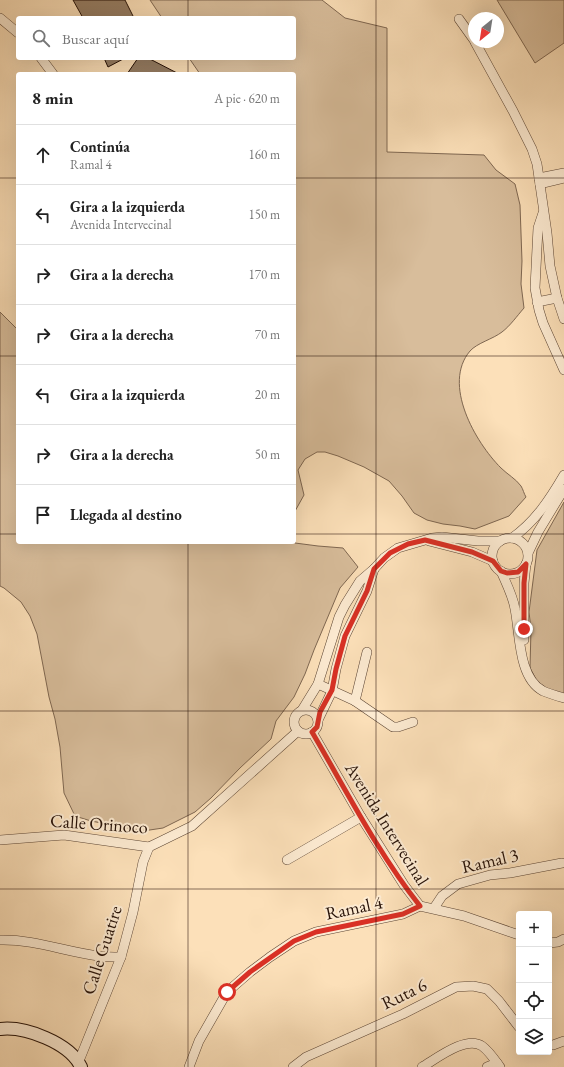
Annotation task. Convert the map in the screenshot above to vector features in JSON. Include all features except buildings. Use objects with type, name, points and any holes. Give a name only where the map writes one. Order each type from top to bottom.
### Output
[{"type":"street","points":[[0,18],[16,31]]},
{"type":"street","points":[[458,19],[468,33]]},
{"type":"street","points":[[478,48],[510,105],[532,149],[540,181],[548,233],[550,266],[557,298],[564,319]]},
{"type":"street","points":[[42,60],[52,72]]},
{"type":"street","points":[[540,181],[564,173]]},
{"type":"street","points":[[540,181],[564,178]]},
{"type":"street","points":[[544,211],[538,228],[535,288],[543,323],[564,370]]},
{"type":"street","points":[[537,302],[557,298]]},
{"type":"street","points":[[512,538],[525,529],[536,517],[558,486],[564,474]]},
{"type":"street","points":[[501,571],[513,574],[523,569],[528,559],[528,553],[538,532],[564,489]]},
{"type":"street","points":[[374,569],[367,591],[345,636],[332,690],[318,720],[317,727],[312,732],[304,733],[298,731],[294,721],[296,714],[302,710],[318,684],[339,617],[360,581],[390,553],[398,548],[425,540],[442,537],[472,541],[500,541]]},
{"type":"street","points":[[493,561],[493,550],[500,541],[506,538],[518,539],[523,543],[528,553]]},
{"type":"street","points":[[425,540],[466,550],[493,561],[501,571],[515,607],[523,663],[533,682],[542,691],[564,698]]},
{"type":"street","points":[[522,651],[524,639],[524,583],[526,564]]},
{"type":"street","points":[[345,605],[353,605],[357,611]]},
{"type":"street","points":[[355,701],[367,652]]},
{"type":"street","points":[[318,684],[355,701],[393,727],[398,727],[413,722]]},
{"type":"street","points":[[302,710],[312,712],[318,720]]},
{"type":"street","name":"Calle Orinoco","points":[[0,840],[64,835],[149,847],[192,826],[298,731]]},
{"type":"street","name":"Avenida Intervecinal","points":[[312,732],[361,817],[404,885],[420,906],[464,916],[516,934]]},
{"type":"street","points":[[287,860],[361,817]]},
{"type":"street","name":"Calle Guatire","points":[[80,1064],[121,957],[143,862],[149,847]]},
{"type":"street","name":"Ramal 3","points":[[434,908],[442,896],[458,884],[490,875],[510,873],[562,863]]},
{"type":"street","name":"Ramal 4","points":[[189,1067],[199,1041],[227,992],[270,957],[294,941],[316,932],[403,914],[420,906]]},
{"type":"street","points":[[0,940],[14,939],[98,956],[121,957]]},
{"type":"street","points":[[552,943],[564,939]]},
{"type":"street","name":"Ruta 6","points":[[293,1067],[306,1057],[403,1014],[456,987],[473,986],[487,990],[499,1001],[516,1023]]},
{"type":"street","points":[[0,1028],[19,1029],[46,1038],[58,1044],[80,1064]]},
{"type":"street","points":[[552,1045],[564,1041]]},
{"type":"street","points":[[422,1067],[462,1044],[472,1042],[481,1045],[499,1065]]},
{"type":"street","points":[[487,1067],[499,1065]]},
{"type":"shaded area","points":[[150,0],[322,0],[345,18],[387,28],[387,152],[484,155],[496,170],[515,184],[520,205],[522,261],[521,284],[524,308],[511,324],[502,332],[470,351],[462,364],[459,380],[465,412],[472,428],[491,457],[501,468],[519,483],[526,497],[509,516],[475,529],[427,520],[414,513],[389,481],[364,467],[325,452],[317,452],[305,459],[298,470],[304,495],[296,509],[296,72],[199,72],[190,60],[296,60],[296,16],[161,16]]},
{"type":"shaded area","points":[[497,0],[564,0],[564,43],[535,63]]},
{"type":"shaded area","points":[[0,312],[16,328],[16,544],[296,543],[343,548],[358,567],[340,588],[305,674],[294,697],[276,721],[271,739],[195,812],[163,828],[143,831],[91,821],[75,816],[64,793],[60,747],[37,634],[30,616],[21,602],[0,586]]},
{"type":"shaded area","points":[[564,502],[564,694],[550,691],[537,681],[530,668],[531,629],[529,612],[537,550]]},
{"type":"route","points":[[227,992],[250,972],[294,941],[316,932],[403,914],[420,906],[404,885],[361,817],[312,732],[317,727],[320,712],[332,690],[339,654],[345,636],[367,591],[374,569],[384,558],[398,548],[425,540],[472,552],[493,561],[501,571],[507,573],[513,574],[518,572],[523,569],[526,564],[524,583],[524,629]]}]
